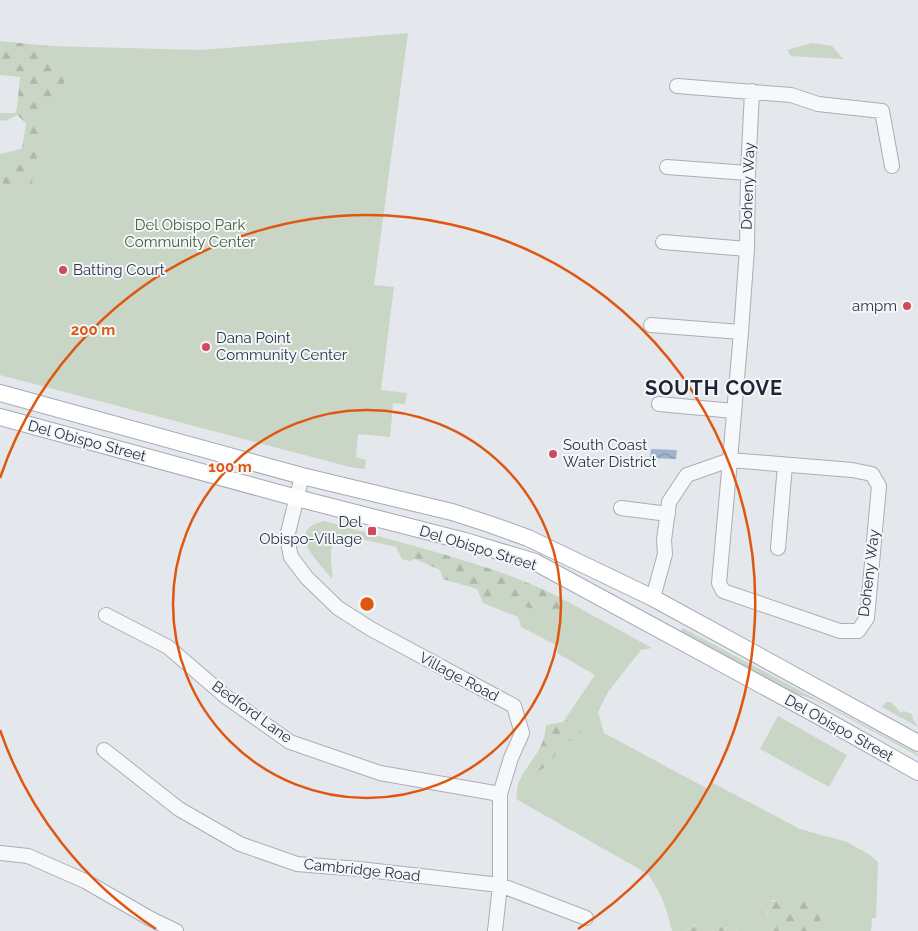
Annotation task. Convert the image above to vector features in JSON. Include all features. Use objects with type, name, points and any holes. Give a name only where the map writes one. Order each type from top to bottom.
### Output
[{"type":"main road","name":"Del Obispo Street","points":[[0,393],[302,476],[452,512],[528,538],[653,598],[918,743]]},
{"type":"main road","name":"Del Obispo Street","points":[[0,416],[535,562],[918,772]]},
{"type":"street","points":[[677,86],[791,95],[818,104],[882,111],[892,166]]},
{"type":"street","name":"Doheny Way","points":[[653,598],[664,554],[664,540],[670,502],[687,475],[730,460],[852,470],[872,474],[879,486],[867,618],[858,631],[840,631],[722,591],[719,583],[730,460],[741,332],[747,249],[752,91]]},
{"type":"street","points":[[667,167],[748,173]]},
{"type":"street","points":[[664,242],[747,249]]},
{"type":"street","points":[[650,325],[741,332]]},
{"type":"street","points":[[660,404],[734,411]]},
{"type":"street","points":[[778,548],[785,465]]},
{"type":"street","name":"Village Road","points":[[302,476],[287,537],[291,557],[307,578],[338,608],[371,629],[514,706],[522,733],[511,758],[500,794],[500,885],[495,931]]},
{"type":"street","points":[[621,508],[668,514]]},
{"type":"street","name":"Bedford Lane","points":[[106,615],[168,647],[225,696],[290,742],[380,773],[500,794]]},
{"type":"street","name":"Cambridge Road","points":[[104,750],[179,809],[240,844],[297,864],[500,885],[586,918]]},
{"type":"street","points":[[0,853],[28,856],[85,881],[150,925],[176,931]]},
{"type":"green space","name":"Del Obispo Park Community Center","points":[[408,33],[374,285],[394,287],[381,390],[407,393],[405,404],[393,403],[390,437],[358,434],[356,457],[366,460],[365,469],[350,467],[0,375],[0,154],[21,149],[50,46],[202,50]]},
{"type":"green space","points":[[0,41],[50,46],[65,74],[63,93],[47,99],[31,188],[0,183],[0,167],[20,165],[26,123],[17,115],[6,121],[0,120],[0,113],[15,113],[20,77],[0,75]]},
{"type":"green space","points":[[812,43],[832,46],[843,59],[791,56],[787,50]]},
{"type":"green space","points":[[324,521],[414,546],[411,553],[415,559],[409,561],[402,559],[396,547],[344,535],[334,543],[332,548],[332,579],[307,547],[305,539],[306,532],[312,526]]},
{"type":"green space","points":[[414,546],[470,562],[543,589],[566,602],[567,611],[560,615],[510,603],[483,603],[477,589],[443,579],[440,570],[415,559],[411,553]]},
{"type":"green space","points":[[561,598],[652,648],[641,650],[608,692],[598,712],[604,733],[708,789],[713,783],[800,829],[847,842],[870,855],[878,862],[876,918],[872,918],[871,931],[820,931],[792,898],[772,900],[766,911],[770,931],[738,931],[711,924],[698,924],[686,931],[672,931],[663,901],[648,874],[516,799],[518,784],[521,778],[533,773],[550,760],[559,743],[567,741],[581,728],[565,719],[595,675],[557,653],[558,646],[521,627],[518,617],[483,603],[519,604],[555,615],[566,602]]},
{"type":"green space","points":[[683,628],[918,754],[918,756],[815,700],[784,690],[680,633]]},
{"type":"green space","points":[[886,702],[891,702],[901,713],[904,711],[912,714],[918,727],[882,707]]},
{"type":"green space","points":[[778,716],[847,755],[829,787],[760,749]]},
{"type":"green space","points":[[565,719],[581,728],[581,735],[574,740],[559,743],[554,757],[546,766],[535,773],[521,778],[543,741],[546,725],[563,722]]},
{"type":"green space","points":[[800,896],[814,905],[817,910],[821,925],[820,931],[770,931],[766,905],[777,900]]},
{"type":"green space","points":[[704,922],[738,931],[686,931]]},
{"type":"water","points":[[651,449],[677,450],[676,459],[650,458]]},
{"type":"place","name":"Batting Court","points":[[63,270]]},
{"type":"place","name":"ampm","points":[[907,306]]},
{"type":"place","name":"Dana Point Community Center","points":[[206,347]]},
{"type":"place","name":"South Coast Water District","points":[[553,454]]},
{"type":"place","name":"Del Obispo-Village","points":[[372,531]]},
{"type":"district","name":"SOUTH COVE","points":[[714,388]]}]
